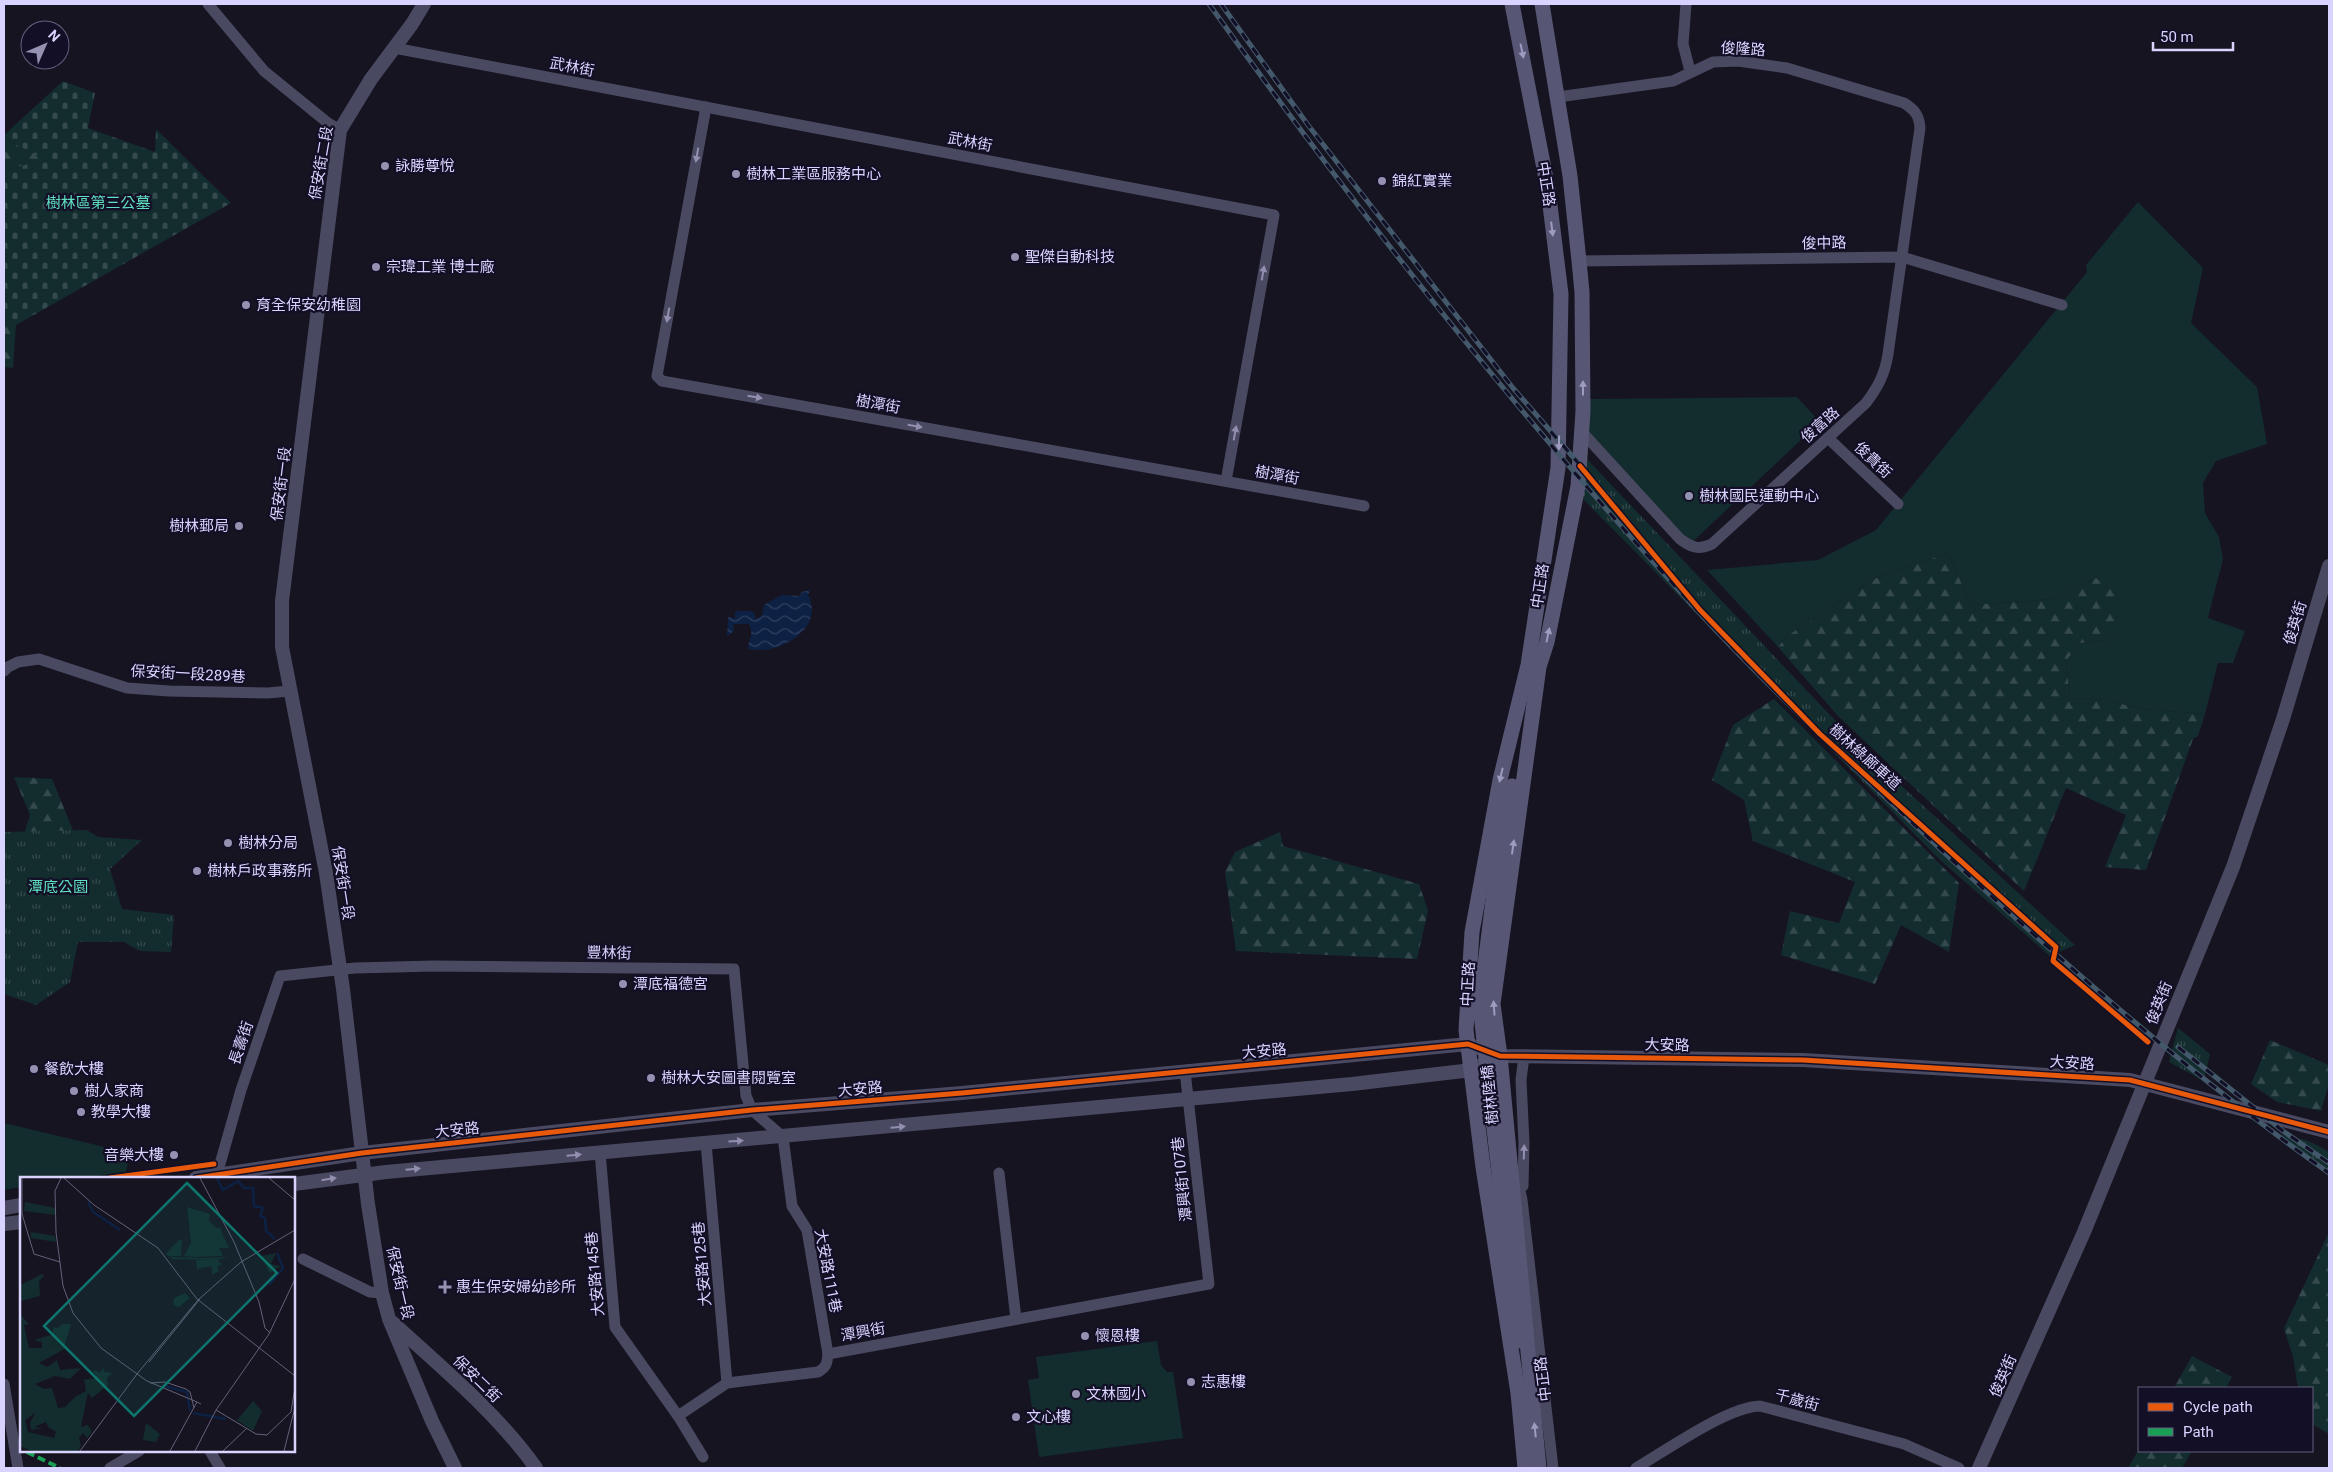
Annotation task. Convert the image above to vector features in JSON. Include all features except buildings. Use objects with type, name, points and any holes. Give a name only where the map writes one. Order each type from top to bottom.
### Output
[{"type":"main road","name":"中正路","points":[[1506,1126],[1500,1056],[1492,1004],[1558,468],[1559,409],[1559,284],[1548,189],[1512,4]]},
{"type":"main road","name":"中正路","points":[[1483,1167],[1466,1030],[1472,932],[1500,780],[1533,666],[1547,642],[1578,486],[1582,432],[1582,292],[1570,176],[1542,4]]},
{"type":"main road","points":[[1559,409],[1583,410]]},
{"type":"main road","name":"樹林陸橋","points":[[1524,1392],[1480,1005],[1495,884],[1533,666]]},
{"type":"main road","name":"樹林陸橋","points":[[1506,1126],[1524,1392],[1525,1468]]},
{"type":"main road","name":"樹林陸橋","points":[[1483,1167],[1539,1468]]},
{"type":"street","points":[[208,4],[264,70],[328,123],[340,130]]},
{"type":"street","name":"保安街二段","points":[[320,291],[340,130],[371,79],[412,24],[424,4]]},
{"type":"street","points":[[1686,4],[1683,44],[1690,71]]},
{"type":"street","name":"武林街","points":[[394,48],[1274,215],[1226,481]]},
{"type":"street","name":"俊隆路","points":[[1558,97],[1673,81],[1690,71],[1713,62],[1738,61],[1787,68],[1904,103],[1914,109],[1919,118]]},
{"type":"street","name":"樹潭街","points":[[706,107],[658,376],[662,381],[1364,506]]},
{"type":"street","name":"俊富路","points":[[1582,432],[1680,539],[1691,547],[1702,548],[1712,544],[1866,403],[1878,387],[1885,371],[1920,128],[1919,118]]},
{"type":"street","name":"俊中路","points":[[1579,261],[1902,257],[2062,305]]},
{"type":"street","name":"保安街一段","points":[[320,291],[282,601],[282,647],[289,691],[316,816],[340,970],[364,1174],[382,1293],[389,1320],[432,1421],[455,1468]]},
{"type":"street","name":"俊貴街","points":[[1828,438],[1898,504]]},
{"type":"street","name":"俊英街","points":[[1979,1468],[2084,1232],[2233,867],[2286,710],[2329,566]]},
{"type":"street","name":"保安街一段289巷","points":[[4,671],[18,662],[39,659],[127,688],[169,691],[268,693],[289,691]]},
{"type":"street","name":"豐林街","points":[[340,970],[434,966],[734,969],[746,1096],[752,1110]]},
{"type":"street","name":"長壽街","points":[[217,1177],[241,1090],[280,976],[340,970]]},
{"type":"street","name":"大安路","points":[[217,1177],[362,1153],[752,1110],[1468,1044],[1500,1056],[1866,1062],[2130,1080],[2329,1132]]},
{"type":"street","name":"大安路","points":[[295,1184],[364,1174],[1352,1084],[1472,1070],[1500,1056]]},
{"type":"street","points":[[1522,1200],[1524,1143],[1521,1080],[1524,1056]]},
{"type":"street","name":"潭興街107巷","points":[[1185,1071],[1209,1284]]},
{"type":"street","points":[[752,1110],[783,1137]]},
{"type":"street","points":[[1506,1126],[1522,1200]]},
{"type":"street","name":"大安路111巷","points":[[783,1137],[792,1206],[807,1230],[828,1354]]},
{"type":"street","name":"大安路125巷","points":[[706,1143],[727,1383]]},
{"type":"street","name":"大安路145巷","points":[[600,1152],[615,1327],[678,1416],[703,1457]]},
{"type":"street","points":[[999,1174],[1016,1319]]},
{"type":"street","name":"中正路","points":[[1522,1200],[1553,1468]]},
{"type":"street","points":[[4,1208],[20,1205]]},
{"type":"street","points":[[4,1224],[20,1222]]},
{"type":"street","points":[[303,1260],[370,1292],[382,1293]]},
{"type":"street","name":"潭興街","points":[[678,1416],[727,1383],[818,1372],[824,1369],[828,1363],[828,1354],[1209,1284]]},
{"type":"street","name":"保安二街","points":[[389,1320],[480,1402],[523,1449],[536,1468]]},
{"type":"street","points":[[4,1384],[18,1468]]},
{"type":"street","name":"千歲街","points":[[1636,1468],[1708,1426],[1747,1407],[1760,1406],[1904,1444],[1959,1468]]},
{"type":"street","points":[[110,1468],[137,1452]]},
{"type":"street","points":[[211,1452],[220,1468]]},
{"type":"green space","name":"樹林區第三公墓","points":[[63,81],[95,93],[88,128],[155,152],[156,129],[231,203],[16,325],[4,315],[4,170],[46,160],[4,138],[4,135]]},
{"type":"green space","points":[[4,138],[47,160],[4,170]]},
{"type":"green space","points":[[2138,202],[2203,268],[2191,323],[2257,387],[2267,444],[2216,461],[2203,483],[2205,513],[2219,537],[2223,559],[2208,618],[2245,631],[2233,663],[2218,663],[2205,714],[2143,709],[2105,700],[2070,698],[2066,661],[2080,643],[2116,639],[2096,578],[2054,599],[1971,605],[1948,553],[1878,577],[1787,636],[1778,647],[1707,570],[1818,560],[1876,530],[2087,272],[2086,265]]},
{"type":"green space","points":[[4,315],[16,325],[13,368],[4,367]]},
{"type":"green space","name":"樹林國民運動中心","points":[[1797,397],[1820,422],[1685,549],[1588,442],[1590,399]]},
{"type":"green space","points":[[1584,456],[1868,755],[2075,945],[2050,956],[1940,860],[1583,499]]},
{"type":"green space","points":[[1948,553],[1971,605],[2054,599],[2096,578],[2115,592],[2116,639],[2080,643],[2066,661],[2070,698],[2105,700],[2143,709],[2205,714],[2198,736],[2193,739],[2146,870],[2105,867],[2126,815],[2066,788],[2024,891],[1838,716],[1778,647],[1787,636],[1878,577]]},
{"type":"green space","points":[[1774,699],[1959,883],[1949,952],[1901,925],[1875,984],[1781,955],[1790,911],[1839,923],[1855,882],[1753,841],[1744,800],[1712,780],[1733,725]]},
{"type":"green space","points":[[14,777],[52,779],[91,874],[22,841],[30,815]]},
{"type":"green space","name":"潭底公園","points":[[87,830],[98,837],[142,840],[110,869],[122,909],[174,915],[171,952],[140,951],[124,942],[78,942],[70,982],[36,1005],[4,994],[4,832]]},
{"type":"green space","points":[[1280,832],[1283,846],[1419,884],[1428,911],[1417,959],[1236,951],[1225,872],[1235,852]]},
{"type":"green space","points":[[2178,1028],[2210,1054],[2204,1081],[2169,1062]]},
{"type":"green space","points":[[2270,1040],[2329,1065],[2329,1083],[2321,1111],[2277,1102],[2251,1084]]},
{"type":"green space","points":[[4,1123],[130,1153],[126,1172],[88,1177],[20,1177],[20,1187],[4,1190]]},
{"type":"green space","points":[[2277,1134],[2304,1140],[2329,1152],[2329,1173]]},
{"type":"green space","points":[[2329,1232],[2329,1434],[2313,1425],[2313,1387],[2298,1387],[2293,1357],[2284,1328]]},
{"type":"green space","points":[[1157,1341],[1161,1365],[1167,1372],[1173,1372],[1183,1438],[1039,1457],[1028,1380],[1039,1378],[1036,1357]]},
{"type":"green space","points":[[2192,1356],[2232,1377],[2227,1387],[2175,1387]]},
{"type":"green space","points":[[2138,1451],[2191,1452],[2182,1468],[2128,1468]]},
{"type":"water","points":[[810,590],[808,595],[812,607],[810,619],[805,629],[785,644],[761,650],[749,649],[751,632],[749,624],[733,624],[734,631],[727,636],[728,617],[735,618],[735,611],[751,611],[755,614],[755,618],[758,618],[762,616],[764,605],[782,595],[799,596],[802,592]]},
{"type":"railway","points":[[1209,4],[1324,160],[1443,314],[1566,463],[1722,637],[1893,805],[2069,966],[2223,1094],[2329,1173]]},
{"type":"railway","points":[[1221,4],[1308,125],[1513,388],[1613,503]]},
{"type":"railway","points":[[2178,1047],[2283,1131],[2329,1163]]},
{"type":"marked path","points":[[27,1452],[60,1468]]},
{"type":"cycle path","name":"樹林綠廊車道","points":[[1580,466],[1700,610],[1820,734],[2056,947],[2053,961],[2148,1042]]},
{"type":"cycle path","points":[[203,1177],[362,1153],[752,1110],[962,1093],[1468,1044],[1500,1056],[1803,1060],[2130,1080],[2329,1132]]},
{"type":"cycle path","points":[[117,1177],[214,1164]]},
{"type":"place","name":"詠勝尊悅","points":[[385,166]]},
{"type":"place","name":"樹林工業區服務中心","points":[[736,174]]},
{"type":"place","name":"錦紅實業","points":[[1382,181]]},
{"type":"place","name":"聖傑自動科技","points":[[1015,257]]},
{"type":"place","name":"宗瑋工業 博士廠","points":[[376,267]]},
{"type":"place","name":"育全保安幼稚園","points":[[246,305]]},
{"type":"place","name":"樹林國民運動中心","points":[[1689,496]]},
{"type":"place","name":"樹林郵局","points":[[239,526]]},
{"type":"place","name":"樹林分局","points":[[228,843]]},
{"type":"place","name":"樹林戶政事務所","points":[[197,871]]},
{"type":"place","name":"潭底福德宮","points":[[623,984]]},
{"type":"place","name":"餐飲大樓","points":[[34,1069]]},
{"type":"place","name":"樹林大安圖書閱覽室","points":[[651,1078]]},
{"type":"place","name":"樹人家商","points":[[74,1091]]},
{"type":"place","name":"教學大樓","points":[[81,1112]]},
{"type":"place","name":"音樂大樓","points":[[174,1155]]},
{"type":"place","name":"惠生保安婦幼診所","points":[[445,1287]]},
{"type":"place","name":"懷恩樓","points":[[1085,1336]]},
{"type":"place","name":"志惠樓","points":[[1191,1382]]},
{"type":"place","name":"文林國小","points":[[1076,1394]]},
{"type":"place","name":"文心樓","points":[[1016,1417]]}]
